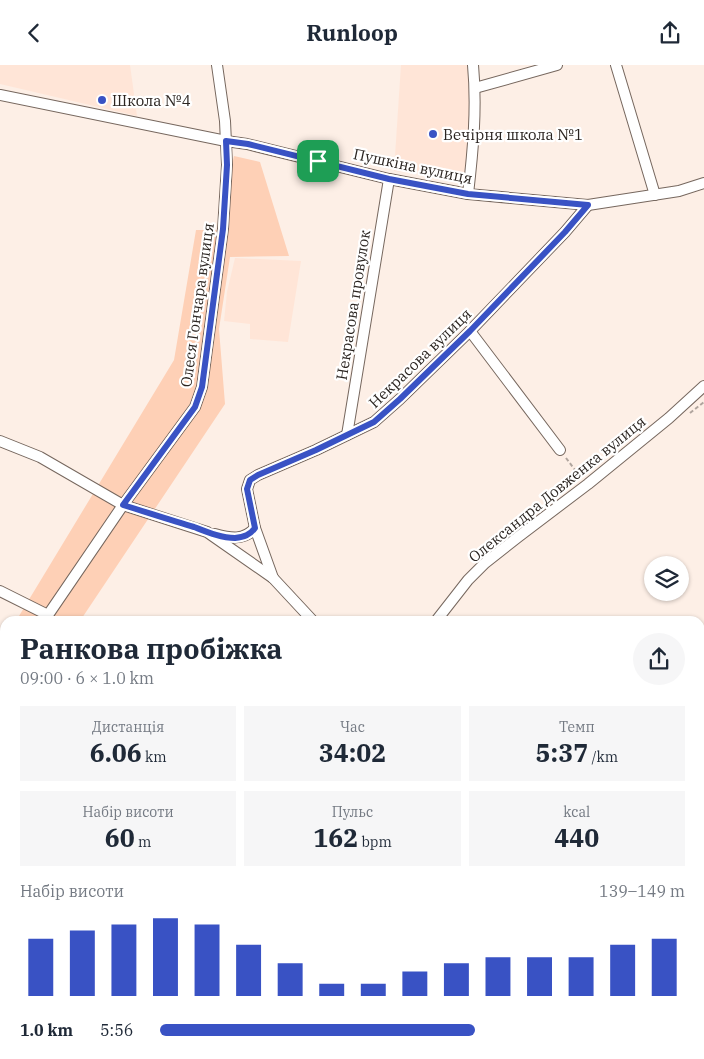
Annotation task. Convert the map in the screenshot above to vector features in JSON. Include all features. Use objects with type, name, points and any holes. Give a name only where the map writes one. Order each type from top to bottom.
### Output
[{"type":"street","name":"Олеся Гончара вулиця","points":[[48,616],[123,505],[195,407],[202,387],[223,229],[227,165],[225,121],[218,65]]},
{"type":"street","points":[[468,194],[473,148],[475,89],[473,65]]},
{"type":"street","points":[[475,89],[557,65]]},
{"type":"street","points":[[616,65],[655,195]]},
{"type":"street","name":"Пушкіна вулиця","points":[[0,95],[248,144],[389,179],[468,194],[588,205],[679,191],[704,183]]},
{"type":"street","name":"Некрасова провулок","points":[[347,435],[389,179]]},
{"type":"street","name":"Некрасова вулиця","points":[[273,578],[255,528],[247,489],[250,480],[374,422],[470,331],[565,232],[588,205]]},
{"type":"street","points":[[470,331],[560,450]]},
{"type":"street","name":"Олександра Довженка вулиця","points":[[440,616],[468,580],[485,563],[647,436],[704,386]]},
{"type":"street","points":[[0,441],[40,457],[123,505],[227,537],[244,537],[255,528]]},
{"type":"street","points":[[207,532],[273,578],[309,616]]},
{"type":"street","points":[[0,591],[44,616]]},
{"type":"path","points":[[560,450],[582,478]]},
{"type":"shaded area","name":"Школа №4","points":[[0,65],[130,65],[137,116],[0,84]]},
{"type":"shaded area","name":"Вечірня школа №1","points":[[401,65],[469,65],[471,97],[466,181],[394,171]]},
{"type":"shaded area","points":[[234,156],[260,162],[289,256],[230,257],[219,329],[225,404],[83,616],[19,616],[174,360],[196,230],[217,230]]},
{"type":"shaded area","points":[[235,258],[301,261],[288,342],[250,339],[250,324],[224,321],[227,292]]},
{"type":"place","name":"Школа №4","points":[[102,100]]},
{"type":"place","name":"Вечірня школа №1","points":[[433,134]]},
{"type":"route","points":[[226,141],[248,144],[318,161],[389,179],[468,194],[588,205],[565,232],[470,331],[374,422],[250,480],[247,489],[255,528],[250,534],[244,537],[227,537],[123,505],[195,407],[202,387],[223,229],[227,165],[226,141]]}]
